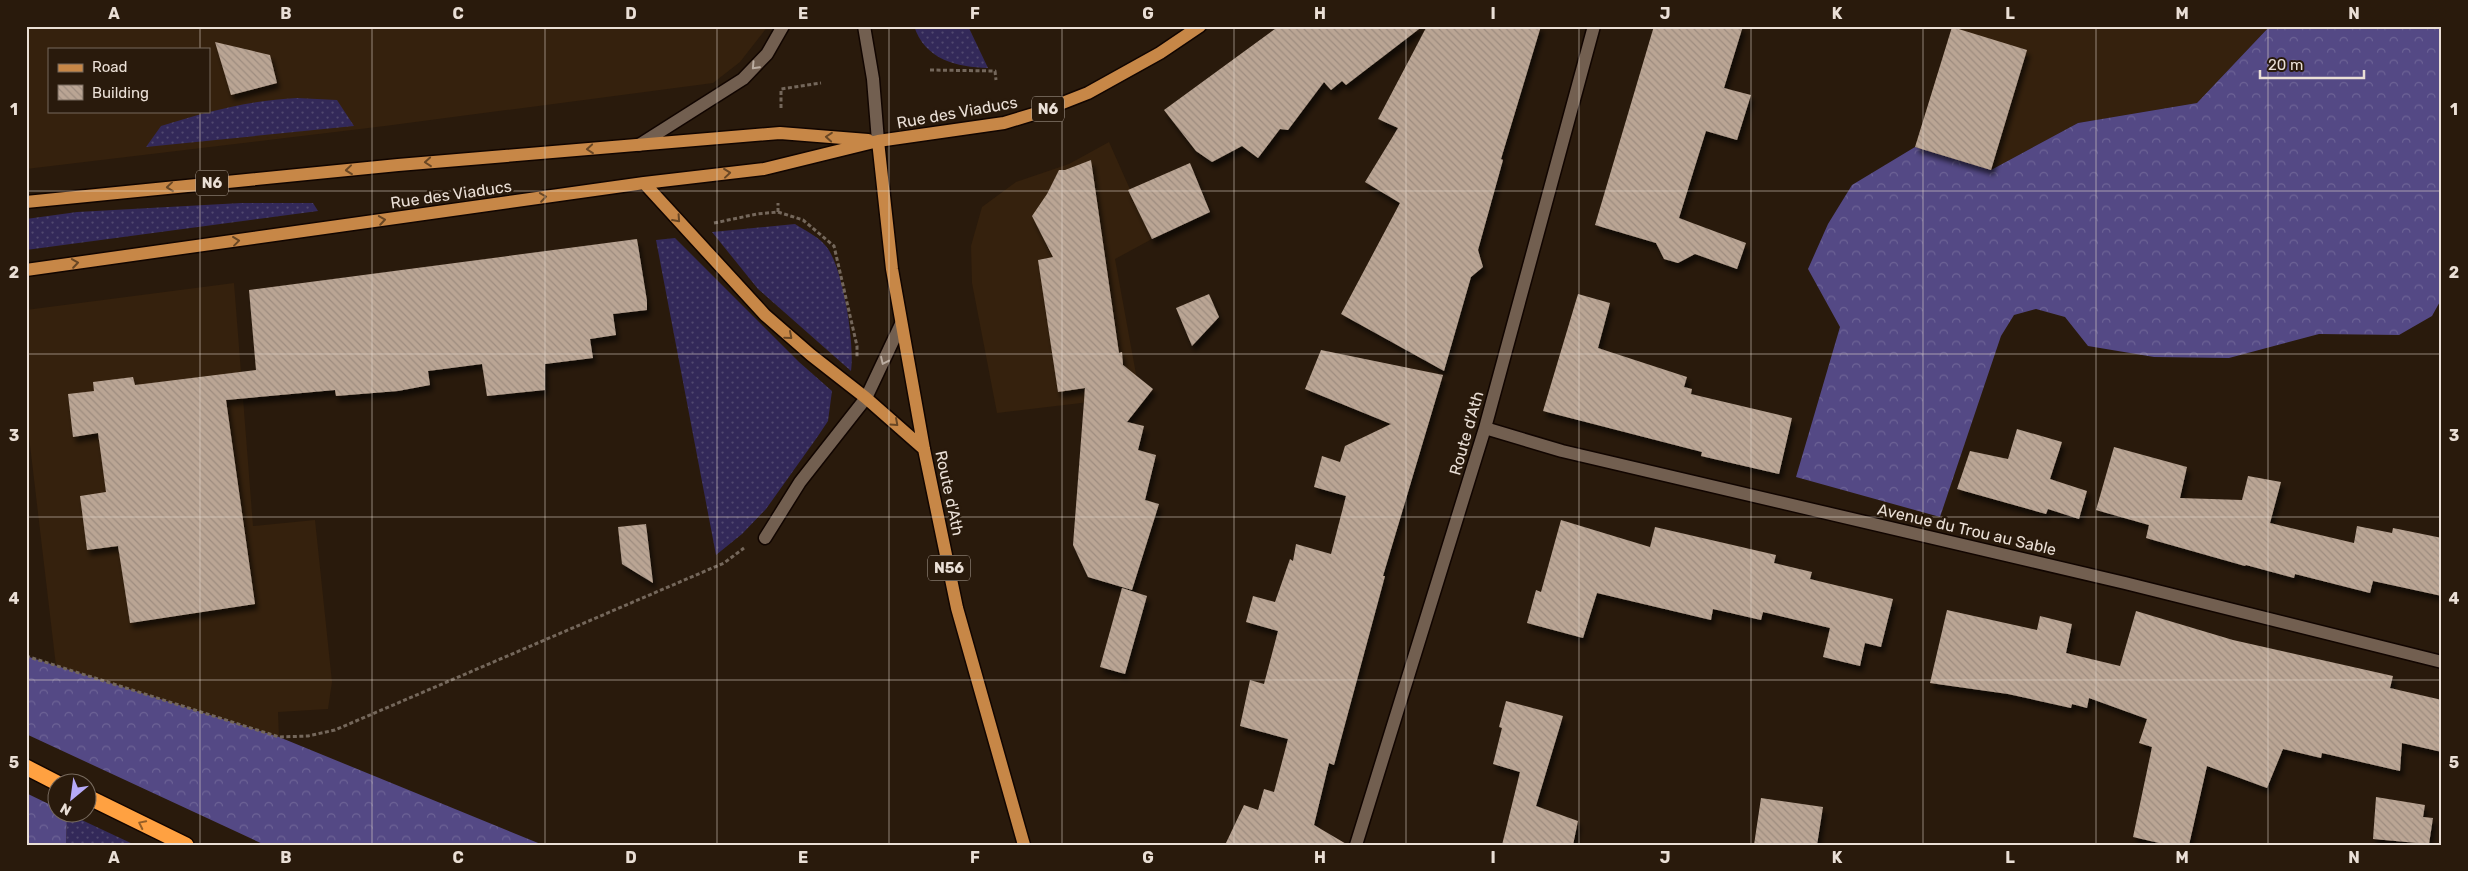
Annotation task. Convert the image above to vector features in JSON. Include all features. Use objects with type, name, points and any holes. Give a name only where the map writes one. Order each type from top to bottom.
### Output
[{"type":"highway","points":[[26,768],[48,778]]},
{"type":"highway","points":[[98,802],[186,845]]},
{"type":"main road","name":"Rue des Viaducs","points":[[26,270],[644,183],[779,167],[878,141],[1004,123],[1037,113],[1088,93],[1160,53],[1200,26]]},
{"type":"main road","name":"Rue des Viaducs","points":[[26,202],[398,165],[780,133],[878,141]]},
{"type":"main road","name":"Route d'Ath","points":[[878,141],[892,269],[924,449],[957,608],[1024,845]]},
{"type":"main road","points":[[644,183],[764,315],[866,398],[924,449]]},
{"type":"street","points":[[638,145],[743,79],[767,54],[782,26]]},
{"type":"street","points":[[864,26],[873,79],[878,141]]},
{"type":"street","name":"Route d'Ath","points":[[1356,845],[1485,428],[1594,26]]},
{"type":"street","points":[[765,538],[800,482],[866,398],[901,324]]},
{"type":"street","name":"Avenue du Trou au Sable","points":[[1485,428],[1562,451],[2125,583],[2442,662]]},
{"type":"path","points":[[930,70],[995,71],[996,80]]},
{"type":"path","points":[[781,112],[781,89],[821,83]]},
{"type":"path","points":[[778,203],[778,212]]},
{"type":"path","points":[[712,224],[757,214],[778,212],[803,220],[834,246],[857,346],[857,364]]},
{"type":"path","points":[[837,260],[843,259]]},
{"type":"path","points":[[26,656],[280,737],[308,736],[335,730],[724,563],[750,544],[765,538]]},
{"type":"shaded area","points":[[26,26],[768,26],[740,62],[713,83],[385,126],[26,169]]},
{"type":"shaded area","points":[[914,26],[968,26],[988,68],[965,66],[934,54],[919,38]]},
{"type":"shaded area","points":[[1948,26],[2270,26],[2197,103],[2078,123],[1991,170],[1915,147],[1952,28]]},
{"type":"shaded area","points":[[280,99],[337,100],[354,126],[146,147],[161,126],[228,107]]},
{"type":"shaded area","points":[[1109,142],[1152,239],[1115,259],[1140,396],[997,413],[972,283],[971,246],[982,207],[1016,182],[1069,164]]},
{"type":"shaded area","points":[[241,203],[313,203],[318,211],[26,250],[26,219],[77,212]]},
{"type":"shaded area","points":[[795,224],[824,244],[837,268],[849,324],[852,359],[851,371],[758,289],[712,232]]},
{"type":"shaded area","points":[[675,238],[799,362],[832,391],[828,421],[818,436],[766,509],[742,534],[716,555],[656,240]]},
{"type":"shaded area","points":[[234,283],[253,526],[315,520],[332,682],[328,709],[278,712],[279,737],[56,666],[26,411],[26,310]]},
{"type":"shaded area","points":[[67,824],[90,824],[135,845],[66,845]]},
{"type":"green space","points":[[2270,26],[2442,26],[2442,298],[2432,316],[2399,335],[2319,334],[2229,358],[2154,357],[2088,346],[2065,317],[2036,309],[2014,315],[2001,336],[1940,517],[1796,477],[1840,327],[1808,269],[1828,224],[1852,185],[1915,147],[1991,170],[2078,123],[2197,103]]},
{"type":"green space","points":[[26,656],[279,737],[543,845],[265,845],[26,734]]},
{"type":"green space","points":[[26,793],[48,804],[48,824],[67,824],[66,845],[26,845]]},
{"type":"building","points":[[1279,26],[1423,26],[1346,85],[1342,81],[1331,90],[1324,82],[1288,130],[1280,129],[1258,158],[1242,146],[1212,162],[1196,151],[1164,110]]},
{"type":"building","points":[[1427,26],[1541,26],[1501,159],[1503,160],[1478,250],[1483,267],[1471,277],[1444,371],[1341,314],[1400,203],[1365,182],[1398,128],[1378,119]]},
{"type":"building","points":[[1654,26],[1743,26],[1724,88],[1751,95],[1737,140],[1706,131],[1679,218],[1746,243],[1737,269],[1695,254],[1678,263],[1664,259],[1656,243],[1595,225]]},
{"type":"building","points":[[1952,27],[2027,50],[1991,170],[1915,147]]},
{"type":"building","points":[[215,42],[270,55],[277,83],[231,95]]},
{"type":"building","points":[[1091,160],[1119,353],[1122,352],[1123,365],[1153,389],[1127,422],[1144,426],[1138,450],[1156,455],[1145,500],[1159,504],[1132,590],[1088,577],[1073,545],[1085,388],[1058,392],[1038,260],[1053,257],[1032,216],[1047,194],[1059,170],[1065,170]]},
{"type":"building","points":[[1190,163],[1210,212],[1152,239],[1128,190]]},
{"type":"building","points":[[637,239],[647,310],[613,314],[616,335],[590,339],[593,358],[545,364],[545,390],[487,396],[482,364],[428,371],[430,385],[398,391],[336,396],[335,390],[226,400],[255,604],[130,623],[118,546],[87,550],[80,496],[106,492],[98,433],[73,437],[68,394],[94,391],[93,382],[133,377],[135,385],[256,370],[249,290]]},
{"type":"building","points":[[1209,294],[1219,317],[1192,346],[1176,308]]},
{"type":"building","points":[[1578,294],[1610,303],[1598,348],[1687,377],[1684,387],[1692,389],[1691,394],[1792,418],[1779,474],[1701,456],[1702,452],[1543,411]]},
{"type":"building","points":[[1321,350],[1443,375],[1383,576],[1385,576],[1334,765],[1329,763],[1314,825],[1348,845],[1225,845],[1244,805],[1258,810],[1264,789],[1274,792],[1288,739],[1240,726],[1250,680],[1264,684],[1278,631],[1246,622],[1253,596],[1275,602],[1290,559],[1293,561],[1296,544],[1331,554],[1346,496],[1314,487],[1322,456],[1340,462],[1345,446],[1391,424],[1305,389]]},
{"type":"building","points":[[2017,429],[2062,442],[2050,479],[2087,491],[2079,519],[2048,509],[2046,514],[1957,489],[1970,451],[2008,459]]},
{"type":"building","points":[[2114,447],[2187,467],[2180,498],[2242,500],[2248,476],[2281,482],[2270,523],[2354,543],[2357,526],[2392,533],[2393,528],[2442,538],[2442,596],[2373,581],[2370,593],[2295,574],[2294,578],[2245,566],[2146,538],[2149,525],[2096,510]]},
{"type":"building","points":[[1561,520],[1650,547],[1655,527],[1776,555],[1774,563],[1812,572],[1810,579],[1893,599],[1881,647],[1865,643],[1860,666],[1823,657],[1830,628],[1763,612],[1761,620],[1713,609],[1711,620],[1597,593],[1583,638],[1527,623],[1536,590],[1541,592]]},
{"type":"building","points":[[646,524],[653,583],[622,564],[618,527]]},
{"type":"building","points":[[1122,588],[1147,596],[1125,674],[1100,667]]},
{"type":"building","points":[[1947,610],[2037,630],[2040,616],[2072,624],[2066,653],[2120,666],[2136,611],[2233,640],[2393,676],[2390,688],[2442,700],[2442,752],[2402,743],[2400,771],[2322,753],[2321,758],[2283,749],[2267,788],[2207,766],[2189,845],[2168,845],[2133,837],[2152,747],[2139,743],[2147,719],[2089,698],[2087,708],[2072,704],[2071,708],[2008,694],[1930,683]]},
{"type":"building","points":[[1506,701],[1563,716],[1536,806],[1578,821],[1573,845],[1502,845],[1520,772],[1493,764],[1502,728],[1499,727]]},
{"type":"building","points":[[2376,797],[2425,805],[2423,817],[2433,818],[2429,844],[2373,839]]},
{"type":"building","points":[[1761,798],[1823,807],[1817,845],[1754,845]]}]
